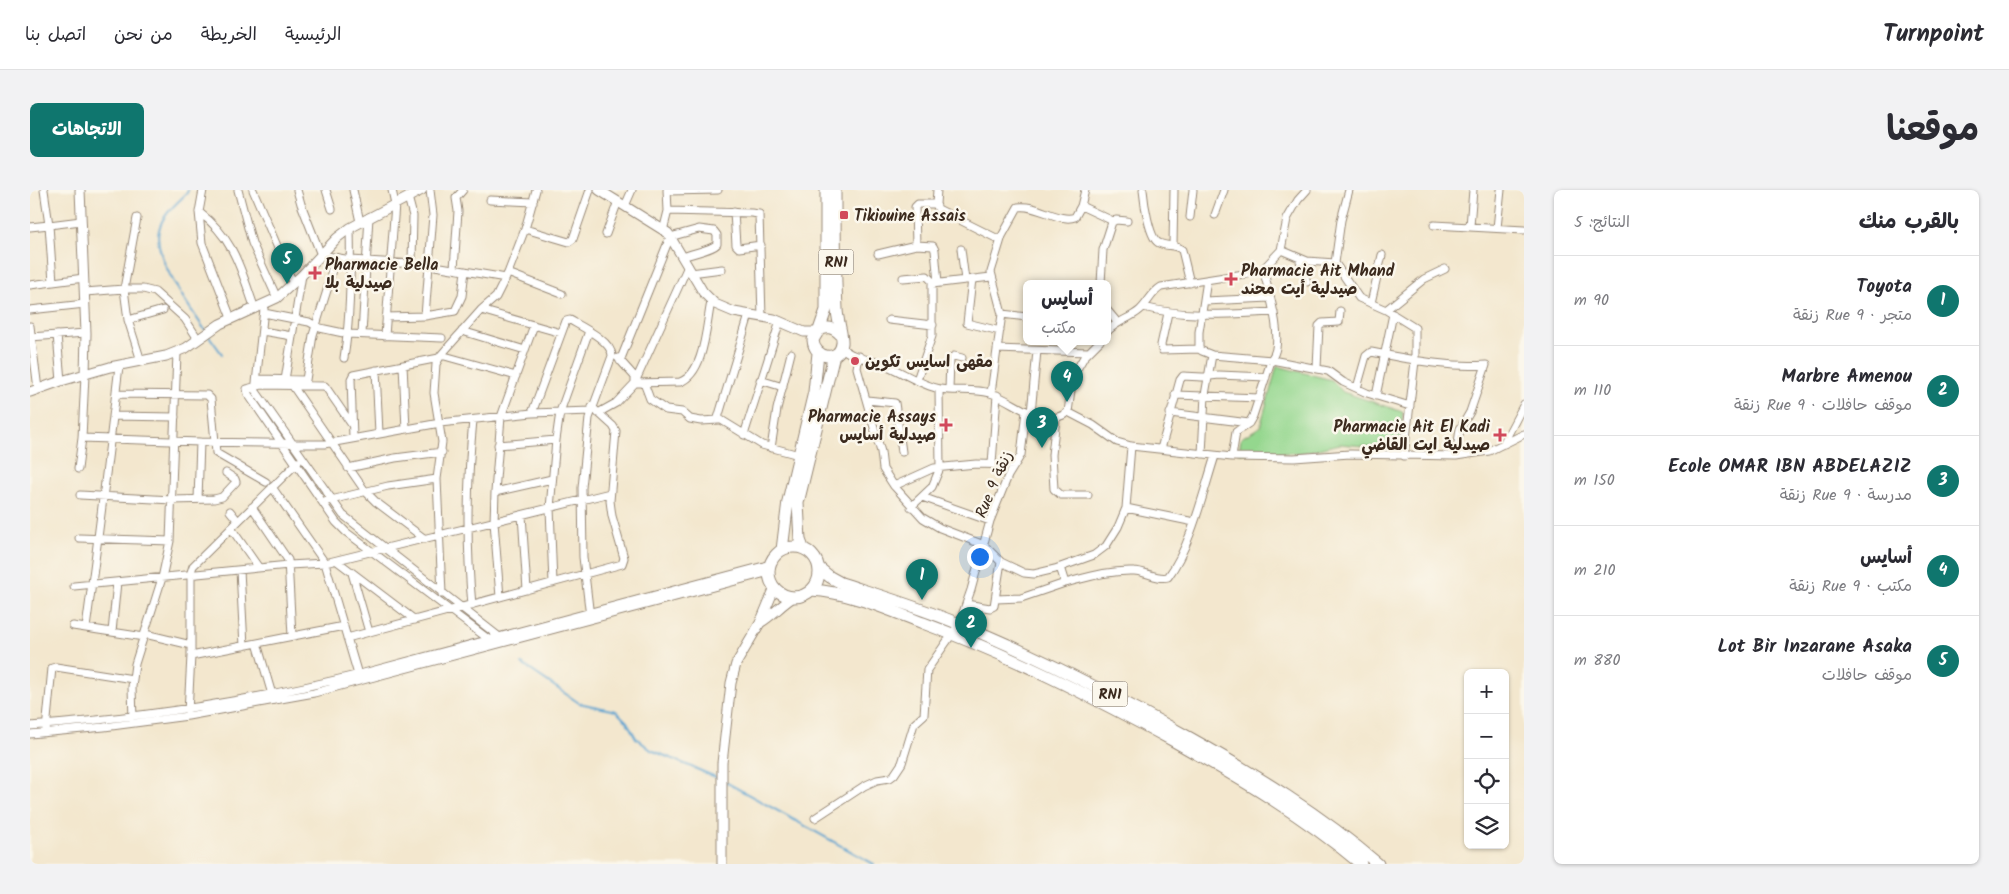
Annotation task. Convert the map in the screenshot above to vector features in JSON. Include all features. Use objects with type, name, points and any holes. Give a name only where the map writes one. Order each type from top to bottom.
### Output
[{"type":"highway","name":"RN1","points":[[782,550],[784,519],[814,392],[815,349],[813,338],[818,331],[826,310],[826,190]]},
{"type":"highway","name":"RN1","points":[[835,190],[836,300],[842,341],[837,352],[798,503],[800,540],[803,548],[811,553],[819,568],[841,583],[956,629],[1083,692],[1246,782],[1319,830],[1361,864]]},
{"type":"highway","points":[[818,331],[828,327],[840,334]]},
{"type":"highway","points":[[815,349],[828,357],[837,352]]},
{"type":"highway","points":[[795,596],[784,594],[774,587],[770,568],[775,555],[782,550],[789,547],[803,548]]},
{"type":"highway","points":[[811,590],[818,580],[819,568]]},
{"type":"highway","name":"RN1","points":[[795,596],[801,596],[811,590],[834,592],[1031,654],[1088,682],[1254,774],[1323,819],[1378,864]]},
{"type":"street","points":[[44,190],[49,225],[53,282]]},
{"type":"street","points":[[78,469],[82,438],[86,333],[80,190]]},
{"type":"street","points":[[202,190],[199,212],[202,243],[231,318]]},
{"type":"street","points":[[238,190],[252,243],[277,298]]},
{"type":"street","points":[[253,190],[293,283]]},
{"type":"street","points":[[297,190],[300,204],[321,255]]},
{"type":"street","points":[[326,190],[332,209]]},
{"type":"street","points":[[353,190],[360,222]]},
{"type":"street","points":[[385,336],[395,204],[392,190]]},
{"type":"street","points":[[422,190],[350,228],[337,238],[302,275],[264,309],[254,389],[331,500],[348,520],[506,642]]},
{"type":"street","points":[[426,316],[433,215],[430,190]]},
{"type":"street","points":[[454,269],[458,211],[456,198],[462,190]]},
{"type":"street","points":[[442,604],[437,479],[442,452],[440,423],[435,404],[433,384],[436,364],[462,331],[496,297],[507,276],[525,229],[536,190]]},
{"type":"street","points":[[525,229],[569,242],[573,239],[590,190]]},
{"type":"street","points":[[599,190],[667,234],[711,302],[726,310],[780,321],[804,332],[818,331]]},
{"type":"street","points":[[606,234],[632,190]]},
{"type":"street","points":[[620,361],[667,234],[667,191],[718,190]]},
{"type":"street","points":[[936,190],[938,209],[1000,240]]},
{"type":"street","points":[[992,464],[997,349],[1002,314],[991,277],[993,262],[1000,240],[1018,207],[1034,208],[1071,218],[1075,217],[1081,206],[1085,190]]},
{"type":"street","points":[[1143,190],[1147,215],[1156,240],[1160,244],[1174,245],[1180,248],[1184,253],[1190,282]]},
{"type":"street","points":[[1174,190],[1174,245]]},
{"type":"street","points":[[1190,218],[1194,190]]},
{"type":"street","points":[[1215,215],[1224,190]]},
{"type":"street","points":[[1111,328],[1117,322],[1137,312],[1143,307],[1150,296],[1161,287],[1244,274],[1263,269],[1281,250],[1287,219],[1306,190]]},
{"type":"street","points":[[1349,190],[1341,220],[1335,263],[1355,294],[1415,328],[1415,361],[1404,456]]},
{"type":"street","points":[[1470,226],[1473,190]]},
{"type":"street","points":[[1497,228],[1501,190]]},
{"type":"street","points":[[408,197],[413,216],[412,263]]},
{"type":"street","points":[[490,200],[533,202]]},
{"type":"street","points":[[916,245],[915,207],[918,204],[936,204]]},
{"type":"street","points":[[1081,206],[1114,221],[1127,221]]},
{"type":"street","points":[[668,211],[759,214],[762,317]]},
{"type":"street","points":[[199,212],[216,226],[230,244],[255,308]]},
{"type":"street","points":[[734,212],[736,245],[739,248],[761,245]]},
{"type":"street","points":[[362,334],[369,217]]},
{"type":"street","points":[[137,218],[124,289],[128,320],[141,361]]},
{"type":"street","points":[[30,227],[81,221]]},
{"type":"street","points":[[1101,280],[1103,250],[1114,221]]},
{"type":"street","points":[[1434,225],[1524,230]]},
{"type":"street","points":[[344,358],[348,334],[351,260],[350,228]]},
{"type":"street","points":[[667,234],[708,229],[717,236],[717,244],[713,248],[683,257]]},
{"type":"street","points":[[878,254],[916,245],[935,247],[936,283]]},
{"type":"street","points":[[961,249],[968,279],[967,323],[1000,331]]},
{"type":"street","points":[[1281,250],[1307,261],[1335,263]]},
{"type":"street","points":[[321,255],[351,260],[412,263],[507,276],[562,294]]},
{"type":"street","points":[[1371,303],[1382,256]]},
{"type":"street","points":[[334,258],[329,284],[316,326],[306,380],[285,380],[254,384],[248,390],[248,394],[321,502],[341,527],[496,645]]},
{"type":"street","points":[[1299,258],[1307,282]]},
{"type":"street","points":[[689,270],[722,268]]},
{"type":"street","points":[[1232,457],[1236,432],[1249,423],[1254,416],[1277,347],[1274,312],[1263,269]]},
{"type":"street","points":[[1386,310],[1424,278],[1445,269]]},
{"type":"street","points":[[82,438],[282,444],[332,443],[440,423],[532,413],[594,410],[616,403],[635,382],[689,270]]},
{"type":"street","points":[[386,317],[426,316],[455,311],[462,296],[465,271]]},
{"type":"street","points":[[285,380],[302,275]]},
{"type":"street","points":[[902,278],[926,276],[936,283]]},
{"type":"street","points":[[917,380],[927,355],[933,325],[930,287],[936,283],[991,277]]},
{"type":"street","points":[[30,285],[84,278]]},
{"type":"street","points":[[1199,349],[1207,280]]},
{"type":"street","points":[[85,292],[124,289],[150,290],[162,296],[185,319],[198,339]]},
{"type":"street","points":[[1205,301],[1270,298]]},
{"type":"street","points":[[532,413],[565,322],[569,320],[604,342],[635,382],[680,382],[693,373],[698,365],[711,302]]},
{"type":"street","points":[[30,310],[85,304]]},
{"type":"street","points":[[1143,307],[1168,313],[1203,315],[1274,312]]},
{"type":"street","points":[[30,326],[34,390],[84,375],[177,353],[231,318],[255,308],[348,334],[442,338]]},
{"type":"street","points":[[128,320],[163,310]]},
{"type":"street","points":[[481,310],[561,333]]},
{"type":"street","points":[[1317,368],[1319,326],[1322,323],[1338,322],[1340,311]]},
{"type":"street","points":[[1168,313],[1161,345],[1162,350],[1199,349],[1212,354],[1272,360],[1317,368],[1334,374],[1343,382],[1376,396],[1410,406]]},
{"type":"street","points":[[1002,314],[1023,317]]},
{"type":"street","points":[[1376,396],[1393,314]]},
{"type":"street","points":[[719,420],[718,416],[749,315]]},
{"type":"street","points":[[1111,315],[1117,322]]},
{"type":"street","points":[[890,320],[933,325]]},
{"type":"street","points":[[744,435],[780,321]]},
{"type":"street","points":[[500,598],[494,522],[501,417],[534,325]]},
{"type":"street","points":[[797,330],[815,349]]},
{"type":"street","points":[[262,331],[292,336]]},
{"type":"street","points":[[462,331],[525,350]]},
{"type":"street","points":[[553,583],[550,508],[560,412],[589,331]]},
{"type":"street","points":[[31,337],[86,333]]},
{"type":"street","points":[[57,335],[61,381]]},
{"type":"street","points":[[1068,412],[1073,376],[1095,345]]},
{"type":"street","points":[[997,349],[1089,352]]},
{"type":"street","name":"Rue 9 زنقة","points":[[814,818],[864,786],[877,780],[890,778],[899,768],[914,724],[924,715],[927,670],[956,629],[966,604],[990,521],[1008,476],[1023,449],[1037,351]]},
{"type":"street","points":[[590,616],[584,575],[581,500],[585,448],[594,410],[612,352]]},
{"type":"street","points":[[837,352],[859,356],[893,368],[939,389],[994,394],[1039,416],[1056,418],[1068,412]]},
{"type":"street","points":[[1357,388],[1368,354],[1371,352],[1415,361],[1469,366],[1486,365],[1470,412],[1460,430],[1456,456]]},
{"type":"street","points":[[133,720],[133,679],[137,657],[162,578],[170,541],[177,353]]},
{"type":"street","points":[[771,448],[775,418],[791,353]]},
{"type":"street","points":[[1202,454],[1205,395],[1212,354]]},
{"type":"street","points":[[859,356],[857,365],[881,452],[883,469],[894,486],[911,507],[923,518],[940,528],[984,545],[1001,562],[1024,573],[1034,574],[1060,567],[1100,552],[1112,538],[1126,508],[1131,446]]},
{"type":"street","points":[[949,390],[950,359],[954,356],[962,358]]},
{"type":"street","points":[[353,438],[351,377],[354,374],[440,357],[516,376]]},
{"type":"street","points":[[403,365],[406,428]]},
{"type":"street","points":[[86,628],[99,538],[102,496],[111,439],[119,366]]},
{"type":"street","points":[[376,370],[379,433]]},
{"type":"street","points":[[1161,449],[1170,413],[1183,376],[1266,377]]},
{"type":"street","points":[[760,380],[783,387]]},
{"type":"street","points":[[644,383],[650,398],[666,410],[682,412],[690,419],[701,421],[719,420],[755,442],[799,455]]},
{"type":"street","points":[[254,384],[326,387],[353,425]]},
{"type":"street","points":[[292,385],[365,491],[376,502],[425,539]]},
{"type":"street","points":[[911,507],[932,487],[940,468],[939,389]]},
{"type":"street","points":[[116,394],[207,395],[210,397],[216,453],[266,482]]},
{"type":"street","points":[[1176,395],[1260,398]]},
{"type":"street","points":[[867,400],[895,403],[902,452]]},
{"type":"street","points":[[1503,444],[1524,404]]},
{"type":"street","points":[[348,638],[621,565],[624,561],[612,516],[610,493],[616,431],[613,426],[594,410]]},
{"type":"street","points":[[1068,412],[1093,425],[1117,442],[1131,446],[1232,457],[1294,458],[1350,454],[1456,456],[1489,451],[1524,434]]},
{"type":"street","points":[[1170,413],[1249,423]]},
{"type":"street","points":[[114,416],[175,417]]},
{"type":"street","points":[[1056,418],[1052,455],[1054,489],[1061,495],[1088,495]]},
{"type":"street","points":[[472,605],[468,528],[473,420]]},
{"type":"street","points":[[498,445],[556,440]]},
{"type":"street","points":[[198,500],[200,442]]},
{"type":"street","points":[[348,468],[395,458],[442,452]]},
{"type":"street","points":[[996,599],[1021,598],[1116,571],[1136,570],[1161,578],[1168,577],[1174,568],[1194,522],[1215,456]]},
{"type":"street","points":[[188,712],[191,656],[191,575],[194,564],[302,459]]},
{"type":"street","points":[[894,486],[928,469],[992,464],[1015,465]]},
{"type":"street","points":[[80,494],[172,500],[214,499],[222,497],[236,481],[226,473]]},
{"type":"street","points":[[321,502],[402,483],[437,479]]},
{"type":"street","points":[[495,492],[552,479]]},
{"type":"street","points":[[272,487],[326,564],[359,678]]},
{"type":"street","points":[[74,586],[289,565],[326,564],[610,493]]},
{"type":"street","points":[[922,496],[990,521]]},
{"type":"street","points":[[252,507],[286,556],[289,565],[292,636]]},
{"type":"street","points":[[1126,508],[1194,522]]},
{"type":"street","points":[[230,511],[238,520]]},
{"type":"street","points":[[522,515],[527,590]]},
{"type":"street","points":[[231,528],[259,568]]},
{"type":"street","points":[[79,538],[170,541]]},
{"type":"street","points":[[336,561],[414,620]]},
{"type":"street","points":[[966,604],[990,608],[994,606],[1001,562]]},
{"type":"street","points":[[1060,567],[1065,584]]},
{"type":"street","points":[[359,678],[499,637],[590,616],[770,568]]},
{"type":"street","points":[[240,570],[244,646]]},
{"type":"street","points":[[352,572],[369,632]]},
{"type":"street","points":[[112,632],[116,582]]},
{"type":"street","points":[[722,864],[722,763],[727,705],[733,673],[760,623],[774,587]]},
{"type":"street","points":[[760,623],[768,619],[783,603],[795,596]]},
{"type":"street","points":[[30,734],[46,729],[133,720],[273,697],[496,645],[590,616]]},
{"type":"street","points":[[73,626],[145,635],[191,645]]},
{"type":"street","points":[[191,656],[344,626]]},
{"type":"street","points":[[258,643],[273,697]]},
{"type":"street","points":[[46,729],[52,668],[133,679]]},
{"type":"street","points":[[30,726],[46,729]]},
{"type":"green space","points":[[1277,366],[1332,380],[1343,392],[1403,412],[1399,449],[1340,444],[1301,453],[1239,453],[1241,438],[1260,427]]},
{"type":"waterway","points":[[188,190],[163,219],[158,241],[161,254],[174,282],[205,330]]},
{"type":"waterway","points":[[209,336],[222,354]]},
{"type":"waterway","points":[[522,664],[579,703],[616,711],[627,722],[636,738],[651,750],[718,778]]},
{"type":"waterway","points":[[724,781],[874,864]]},
{"type":"place","name":"Tikiouine Assais","points":[[844,215]]},
{"type":"place","name":"Pharmacie Bella صيدلية بلا","points":[[315,273]]},
{"type":"place","name":"Pharmacie Ait Mhand صيدلية أيت محند","points":[[1231,279]]},
{"type":"place","name":"Lot Bir Inzarane Asaka","points":[[287,284]]},
{"type":"place","name":"مقهى اسايس تكوين","points":[[855,361]]},
{"type":"place","name":"أسايس","points":[[1067,402]]},
{"type":"place","name":"Pharmacie Assays صيدلية أسايس","points":[[946,425]]},
{"type":"place","name":"Pharmacie Ait El Kadi صيدلية ايت القاضي","points":[[1500,435]]},
{"type":"place","name":"Ecole OMAR IBN ABDELAZIZ","points":[[1042,448]]},
{"type":"place","name":"Toyota","points":[[922,600]]},
{"type":"place","name":"Marbre Amenou","points":[[971,648]]}]
